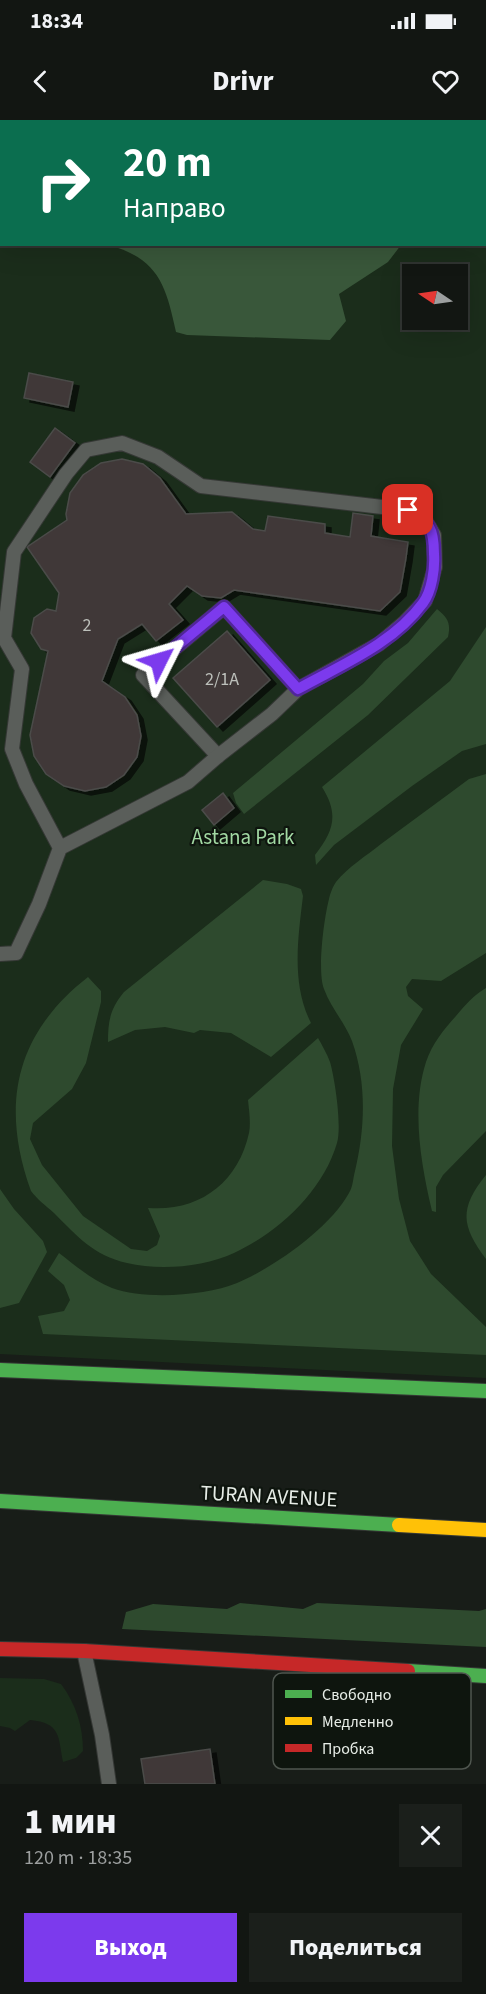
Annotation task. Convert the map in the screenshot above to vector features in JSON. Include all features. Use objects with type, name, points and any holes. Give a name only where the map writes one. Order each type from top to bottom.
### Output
[{"type":"street","points":[[0,1370],[486,1390]]},
{"type":"street","name":"TURAN AVENUE","points":[[0,1501],[486,1530]]},
{"type":"street","points":[[0,1649],[436,1673]]},
{"type":"street","points":[[471,1675],[486,1676]]},
{"type":"lane","points":[[0,954],[16,953],[39,904],[60,848],[188,782],[272,714],[298,689],[379,644],[405,622],[425,601],[435,567],[434,535],[425,520],[408,510],[201,486],[158,457],[122,443],[86,450],[66,474],[14,552],[4,638],[22,669],[12,749],[26,784],[60,848]]},
{"type":"lane","points":[[218,756],[143,675],[206,622],[224,607],[298,689]]},
{"type":"lane","points":[[84,1652],[102,1735],[109,1784]]},
{"type":"green space","name":"Astana Park","points":[[0,246],[486,246],[486,1378],[0,1354]]},
{"type":"green space","points":[[0,1678],[44,1679],[61,1684],[78,1716],[83,1751],[76,1758],[63,1762],[59,1738],[48,1724],[30,1720],[15,1731],[0,1726]]},
{"type":"shaded area","points":[[112,246],[400,246],[388,262],[339,294],[346,321],[330,340],[187,335],[176,332],[164,288],[157,276],[139,258]]},
{"type":"shaded area","points":[[437,609],[448,621],[448,637],[368,715],[244,814],[236,803],[233,793],[363,684],[384,661],[408,643]]},
{"type":"shaded area","points":[[486,627],[486,744],[462,751],[412,786],[334,845],[316,865],[315,855],[326,838],[332,822],[331,806],[322,787],[450,681]]},
{"type":"shaded area","points":[[486,774],[486,953],[441,981],[412,979],[406,987],[408,996],[423,1009],[401,1045],[393,1089],[392,1146],[399,1199],[410,1241],[431,1274],[486,1327],[486,1355],[43,1334],[38,1316],[64,1311],[70,1300],[64,1285],[48,1271],[59,1253],[98,1281],[126,1292],[175,1295],[209,1291],[237,1283],[267,1268],[299,1246],[329,1220],[349,1193],[352,1185],[361,1139],[363,1106],[360,1073],[352,1041],[327,996],[322,981],[322,944],[331,892],[336,882],[357,862],[469,779]]},
{"type":"shaded area","points":[[263,880],[301,889],[303,896],[298,944],[298,977],[311,1023],[271,1057],[231,1033],[200,1030],[194,1033],[165,1027],[135,1030],[108,1042],[111,1015],[124,992]]},
{"type":"shaded area","points":[[88,977],[101,991],[101,1002],[86,1063],[72,1089],[33,1123],[30,1139],[42,1165],[83,1216],[131,1249],[147,1251],[157,1245],[160,1236],[148,1208],[184,1205],[214,1191],[226,1180],[244,1151],[249,1133],[248,1100],[318,1038],[330,1062],[334,1080],[338,1115],[337,1143],[330,1161],[310,1193],[283,1222],[267,1234],[234,1253],[209,1262],[167,1267],[127,1263],[95,1250],[31,1191],[17,1129],[16,1101],[20,1073],[30,1047],[44,1022],[63,999]]},
{"type":"shaded area","points":[[486,988],[486,1131],[443,1175],[436,1187],[436,1212],[432,1211],[419,1137],[419,1098],[426,1062],[447,1026],[466,1004]]},
{"type":"shaded area","points":[[486,1175],[486,1259],[472,1237],[466,1217],[471,1197]]},
{"type":"shaded area","points":[[0,1189],[14,1209],[43,1241],[47,1252],[19,1303],[0,1308]]},
{"type":"shaded area","points":[[240,1603],[303,1609],[317,1603],[479,1611],[486,1609],[486,1647],[122,1629],[126,1612],[153,1604],[227,1609]]},
{"type":"building","points":[[29,373],[73,382],[68,407],[24,398]]},
{"type":"building","points":[[55,428],[75,443],[50,477],[30,462]]},
{"type":"building","points":[[122,459],[143,464],[160,478],[186,514],[232,512],[253,529],[265,531],[268,516],[325,524],[325,533],[350,537],[353,513],[373,516],[371,536],[408,542],[400,592],[380,611],[234,590],[221,598],[202,596],[187,586],[169,604],[183,620],[156,641],[142,624],[118,639],[102,681],[125,697],[137,715],[141,736],[137,757],[124,775],[106,787],[85,791],[64,786],[46,774],[34,756],[30,735],[48,651],[41,649],[31,633],[34,618],[47,609],[56,611],[59,593],[27,547],[67,520],[70,493],[83,475],[101,463]]},
{"type":"building","points":[[227,631],[270,680],[217,727],[173,678]]},
{"type":"building","points":[[223,793],[234,808],[214,825],[202,810]]},
{"type":"building","points":[[210,1749],[215,1784],[145,1784],[141,1759]]},
{"type":"traffic: fast","points":[[0,1370],[486,1391]]},
{"type":"traffic: fast","points":[[0,1501],[399,1525]]},
{"type":"traffic: fast","points":[[408,1671],[439,1673]]},
{"type":"traffic: fast","points":[[471,1675],[486,1676]]},
{"type":"traffic: slow","points":[[399,1525],[486,1530]]},
{"type":"traffic: jam","points":[[0,1649],[84,1651],[408,1671]]},
{"type":"route","points":[[159,661],[224,607],[298,689],[379,644],[425,601],[435,567],[434,535],[425,520],[408,510]]}]
